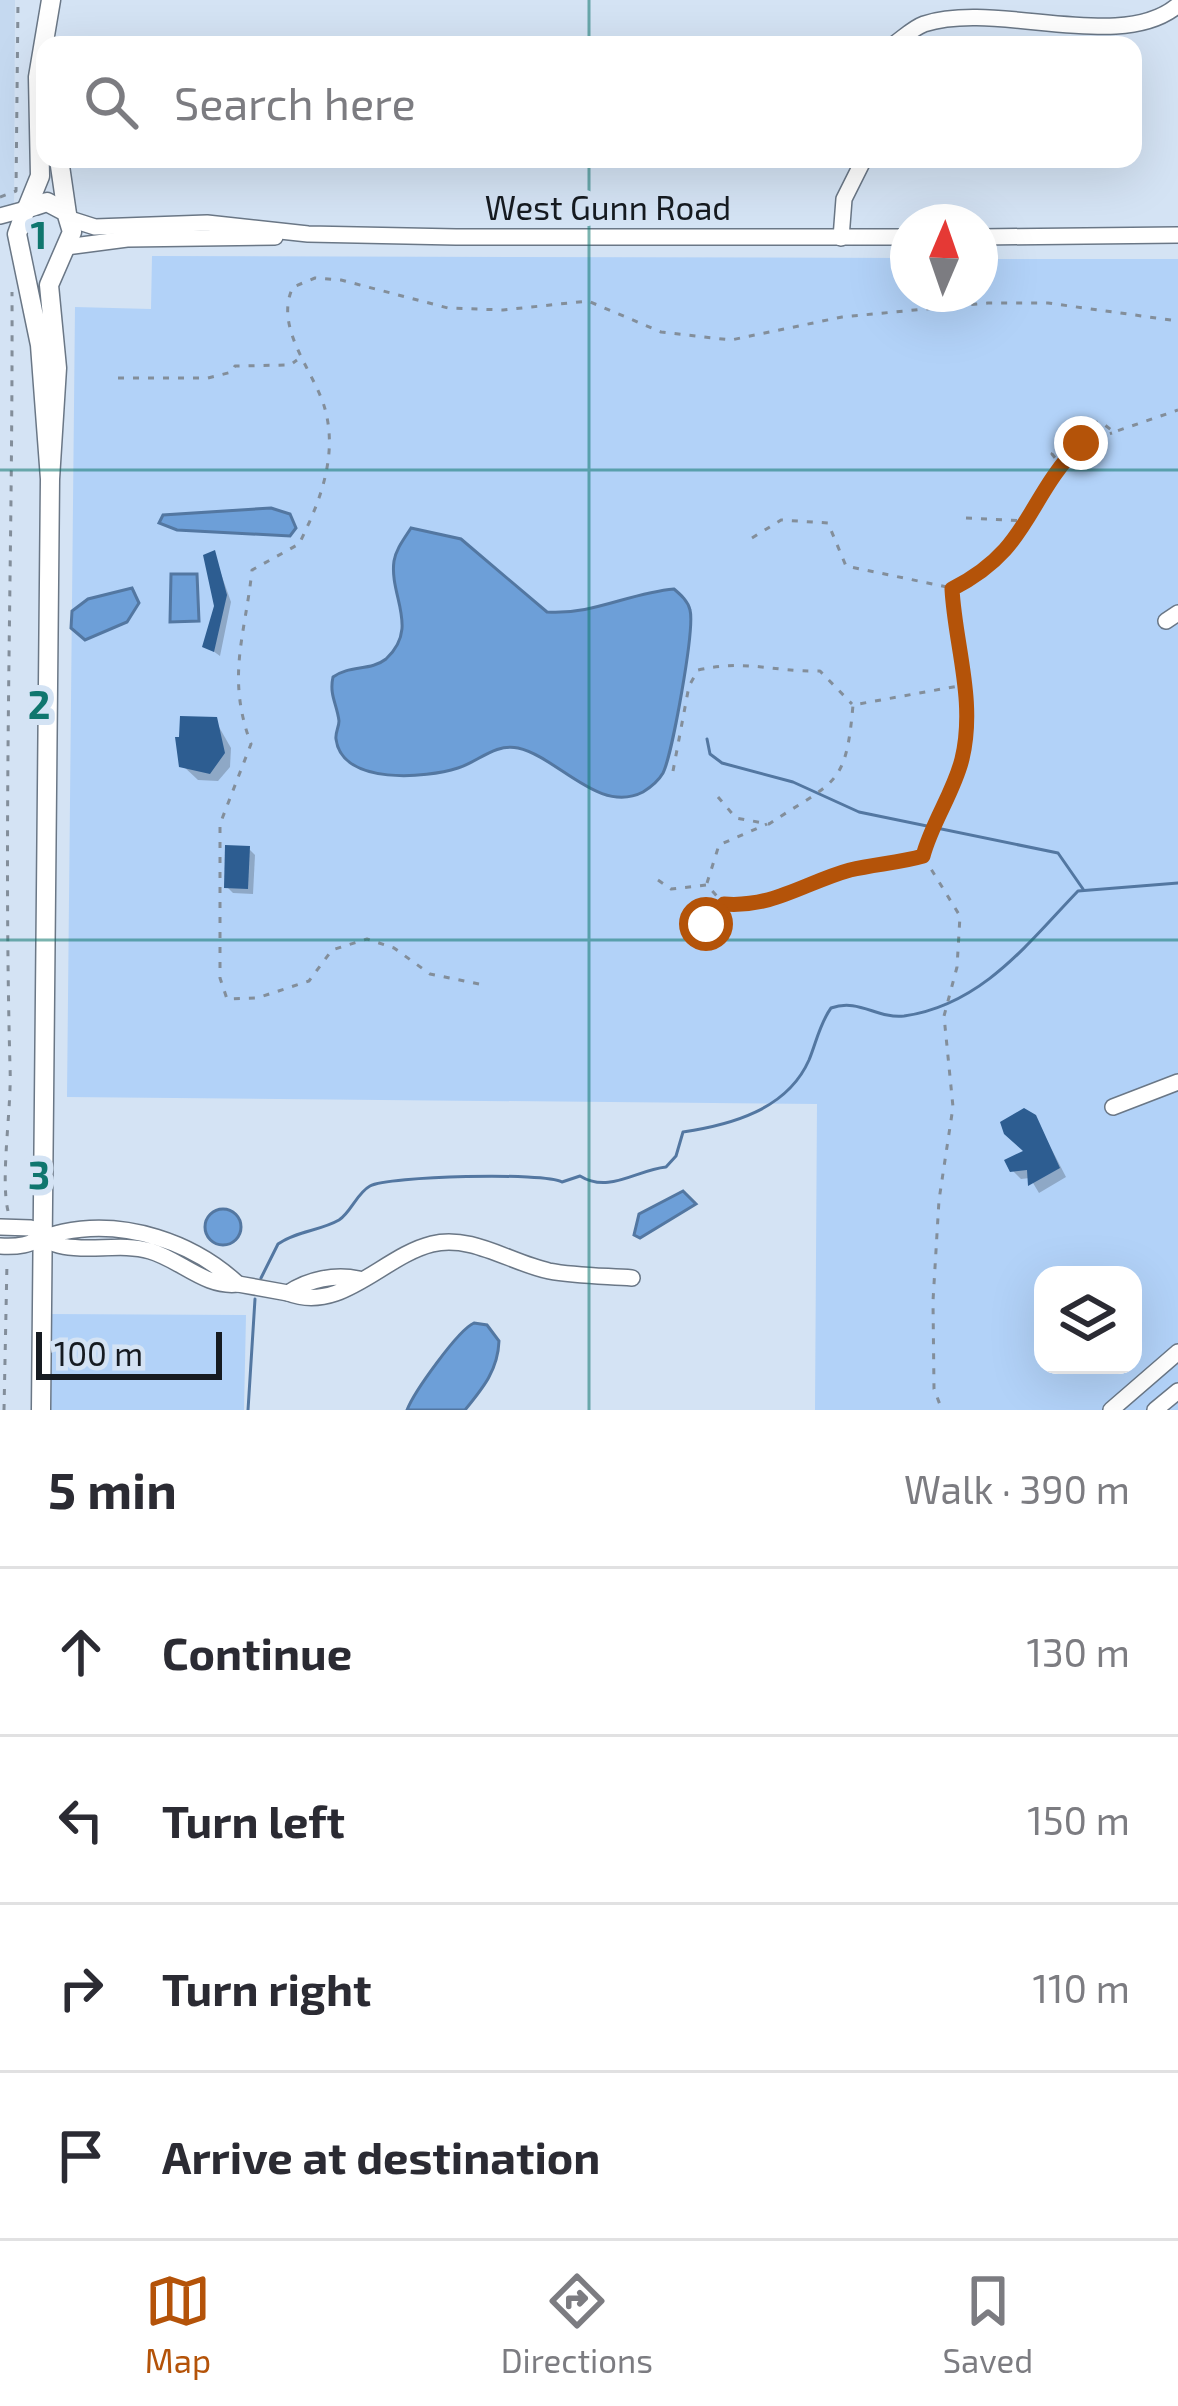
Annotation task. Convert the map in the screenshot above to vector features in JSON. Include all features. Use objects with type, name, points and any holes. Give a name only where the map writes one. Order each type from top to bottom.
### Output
[{"type":"main road","points":[[51,3],[53,36]]},
{"type":"main road","points":[[45,36],[51,3]]},
{"type":"main road","points":[[40,168],[16,228],[40,345],[50,479]]},
{"type":"main road","points":[[40,1410],[50,479],[57,368],[49,285],[65,248],[69,216],[61,168]]},
{"type":"main road","name":"West Gunn Road","points":[[26,208],[47,202],[69,216]]},
{"type":"main road","name":"West Gunn Road","points":[[21,245],[38,257],[65,248]]},
{"type":"street","points":[[905,36],[922,24],[958,18],[1144,25],[1178,4]]},
{"type":"street","points":[[841,238],[844,200],[860,168]]},
{"type":"street","name":"West Gunn Road","points":[[0,216],[26,208]]},
{"type":"street","name":"West Gunn Road","points":[[69,216],[94,226],[207,223],[308,234]]},
{"type":"street","name":"West Gunn Road","points":[[65,248],[127,239],[308,234],[890,237]]},
{"type":"street","name":"West Gunn Road","points":[[0,235],[21,245]]},
{"type":"street","points":[[998,237],[1178,236]]},
{"type":"street","points":[[1113,1107],[1178,1082]]},
{"type":"street","points":[[4,1227],[31,1228],[42,1240],[63,1247],[159,1245],[221,1286],[238,1284],[288,1293],[302,1283],[343,1276],[359,1279],[436,1243],[483,1249],[552,1271],[632,1278]]},
{"type":"street","points":[[4,1246],[30,1248],[42,1240]]},
{"type":"street","points":[[1111,1410],[1177,1355]]},
{"type":"street","points":[[1155,1410],[1178,1391]]},
{"type":"path","points":[[0,197],[16,191],[18,0]]},
{"type":"path","points":[[479,984],[430,974],[394,948],[367,939],[332,950],[309,981],[257,998],[227,999],[220,978],[220,824],[251,744],[237,707],[236,653],[252,570],[299,544],[329,459],[327,413],[311,374],[298,359],[289,296],[298,284],[314,278],[341,280],[448,308],[503,310],[588,301],[661,332],[731,340],[842,317],[988,303],[1048,303],[1178,321]]},
{"type":"path","points":[[4,1227],[2,1193],[11,1087],[6,812],[12,651],[12,290]]},
{"type":"path","points":[[118,378],[208,378],[235,366],[290,365],[298,359]]},
{"type":"path","points":[[752,538],[781,520],[827,523],[846,566],[952,589],[989,570],[1027,521],[1060,464],[1081,443],[1178,410]]},
{"type":"path","points":[[1060,464],[1052,454],[1075,423],[1101,422],[1114,432]]},
{"type":"path","points":[[966,518],[1027,521]]},
{"type":"path","points":[[923,856],[962,763],[966,666],[952,589]]},
{"type":"path","points":[[673,771],[689,686],[698,670],[744,660],[778,672],[820,671],[854,705]]},
{"type":"path","points":[[854,705],[964,685]]},
{"type":"path","points":[[707,885],[719,845],[769,824],[841,774],[849,760],[854,705]]},
{"type":"path","points":[[718,797],[736,818],[769,824]]},
{"type":"path","points":[[706,924],[724,904],[783,900],[845,872],[895,866],[923,856]]},
{"type":"path","points":[[923,856],[961,916],[946,1009],[953,1107],[939,1200],[933,1317],[934,1389],[942,1410]]},
{"type":"path","points":[[658,880],[670,889],[707,885]]},
{"type":"path","points":[[707,885],[724,904]]},
{"type":"path","points":[[4,1246],[4,1410]]},
{"type":"shaded area","points":[[0,0],[15,0],[14,208],[0,210]]},
{"type":"shaded area","points":[[152,256],[890,258],[890,312],[998,312],[998,259],[1178,259],[1178,1410],[815,1410],[817,1104],[67,1097],[75,307],[151,309]]},
{"type":"shaded area","points":[[271,508],[290,514],[296,528],[290,536],[177,530],[159,523],[163,515]]},
{"type":"shaded area","points":[[411,528],[461,539],[547,612],[580,610],[674,589],[682,596],[691,622],[686,665],[667,762],[654,783],[627,797],[611,796],[533,753],[510,747],[458,768],[407,776],[369,771],[342,754],[336,739],[339,721],[333,677],[380,663],[396,647],[402,624],[394,561]]},
{"type":"shaded area","points":[[171,574],[197,574],[199,621],[170,622]]},
{"type":"shaded area","points":[[132,588],[139,603],[127,622],[85,640],[71,628],[72,611],[88,599]]},
{"type":"shaded area","points":[[683,1191],[696,1204],[640,1238],[634,1235],[639,1214]]},
{"type":"shaded area","points":[[223,1209],[236,1214],[241,1227],[236,1240],[223,1245],[210,1240],[205,1227],[210,1214]]},
{"type":"shaded area","points":[[47,1314],[246,1315],[244,1410],[47,1410]]},
{"type":"shaded area","points":[[474,1323],[487,1325],[499,1341],[493,1370],[478,1394],[465,1410],[407,1410],[437,1362]]},
{"type":"building","points":[[215,550],[227,595],[214,652],[202,647],[214,606],[203,555]]},
{"type":"building","points":[[180,716],[217,717],[225,753],[210,774],[179,767],[175,737],[179,737]]},
{"type":"building","points":[[225,845],[250,846],[248,889],[224,888]]},
{"type":"building","points":[[1024,1108],[1036,1115],[1060,1168],[1028,1186],[1027,1170],[1010,1172],[1004,1160],[1023,1151],[1004,1134],[1000,1122]]},
{"type":"waterway","points":[[707,739],[710,754],[722,763],[793,782],[859,812],[1058,853],[1083,889]]},
{"type":"waterway","points":[[261,1278],[278,1244],[339,1220],[370,1186],[466,1176],[562,1182],[580,1176],[601,1183],[666,1167],[676,1156],[683,1132],[738,1119],[787,1091],[809,1060],[831,1008],[850,1005],[894,1016],[932,1010],[1002,969],[1078,891],[1178,883]]},
{"type":"waterway","points":[[248,1410],[255,1299]]},
{"type":"route","points":[[706,924],[724,904],[783,900],[845,872],[895,866],[923,856],[943,798],[962,763],[965,739],[966,666],[952,589],[1003,557],[1060,464],[1081,443]]}]
